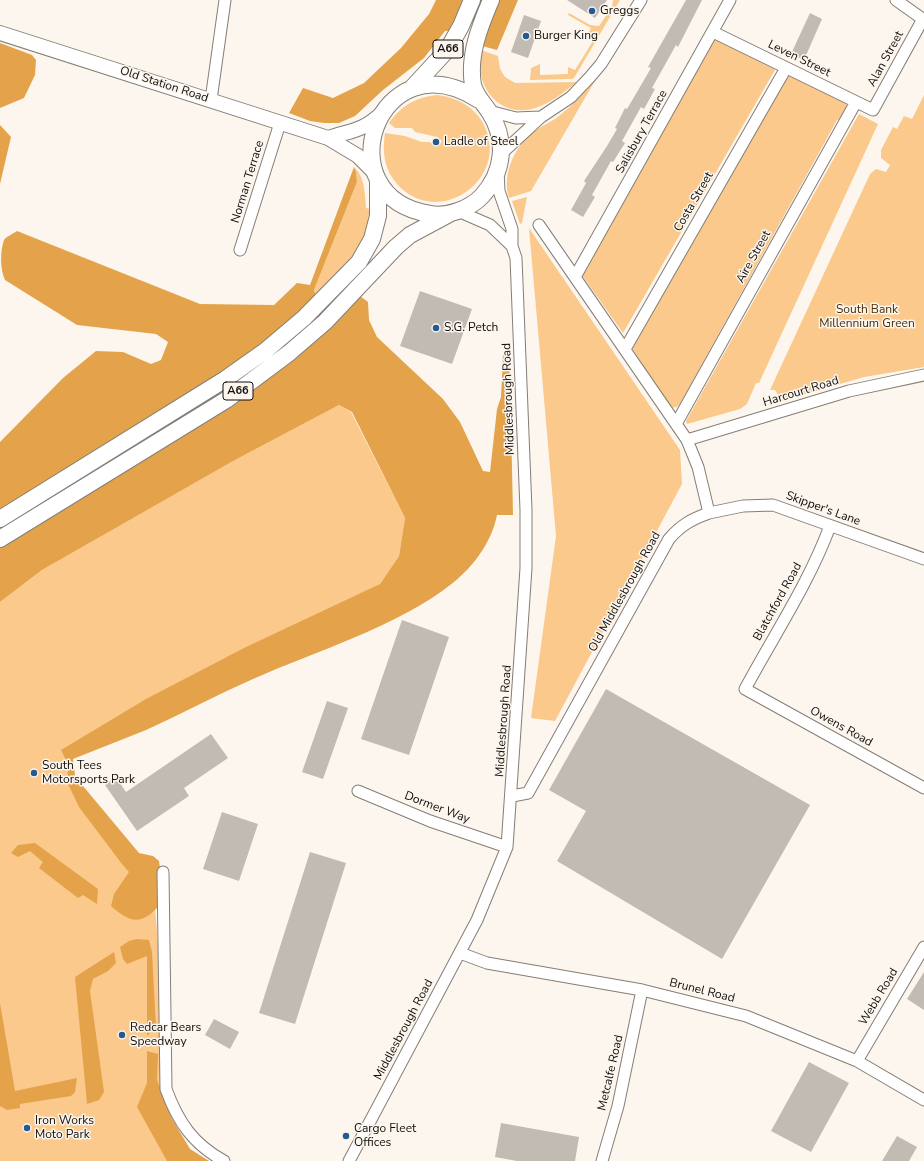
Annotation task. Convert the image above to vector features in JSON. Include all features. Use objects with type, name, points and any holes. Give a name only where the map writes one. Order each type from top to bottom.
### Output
[{"type":"highway","name":"A66","points":[[410,90],[448,49],[461,26],[472,0]]},
{"type":"highway","name":"A66","points":[[0,539],[226,400],[258,377],[325,322],[401,243],[420,229],[455,212],[467,208],[481,198],[491,185],[498,170],[501,154],[500,137],[496,123],[484,106],[474,85],[472,61],[480,27],[491,0]]},
{"type":"highway","name":"A66","points":[[0,519],[224,380],[264,351],[304,318],[359,262],[372,239],[378,216],[376,176],[371,157],[371,142],[375,127],[382,113],[394,99],[410,90],[428,85],[446,85],[464,90],[484,106]]},
{"type":"highway","name":"A66","points":[[376,176],[388,195],[401,205],[417,212],[434,215],[455,212]]},
{"type":"main road","name":"Old Station Road","points":[[0,33],[328,138],[358,156],[376,176]]},
{"type":"main road","points":[[328,138],[359,130],[382,113]]},
{"type":"street","points":[[211,100],[225,0]]},
{"type":"street","points":[[501,154],[541,117],[571,97],[590,77],[601,64],[641,0]]},
{"type":"street","name":"Salisbury Terrace","points":[[576,277],[730,0]]},
{"type":"street","points":[[896,0],[923,20]]},
{"type":"street","name":"Alan Street","points":[[873,110],[923,20]]},
{"type":"street","name":"Leven Street","points":[[713,32],[873,110]]},
{"type":"street","name":"Costa Street","points":[[625,349],[786,68]]},
{"type":"street","name":"Aire Street","points":[[676,424],[856,102]]},
{"type":"street","points":[[484,106],[516,118],[541,117]]},
{"type":"street","name":"Norman Terrace","points":[[240,250],[280,123]]},
{"type":"street","name":"Middlesbrough Road","points":[[349,1161],[477,920],[507,847],[512,796],[526,568],[526,510],[516,258],[512,246],[512,229],[499,191],[498,170]]},
{"type":"street","points":[[455,212],[490,225],[512,246]]},
{"type":"street","points":[[539,225],[687,440],[698,467],[709,513]]},
{"type":"street","name":"Harcourt Road","points":[[687,440],[849,391],[924,375]]},
{"type":"street","name":"Skipper's Lane","points":[[709,513],[743,506],[773,505],[924,559]]},
{"type":"street","name":"Old Middlesbrough Road","points":[[512,796],[528,793],[669,539],[688,521],[709,513]]},
{"type":"street","name":"Blatchford Road","points":[[745,688],[810,571],[830,526]]},
{"type":"street","name":"Owens Road","points":[[745,688],[924,788]]},
{"type":"street","name":"Dormer Way","points":[[358,791],[430,821],[507,847]]},
{"type":"street","points":[[163,872],[166,1089],[172,1106],[186,1131],[208,1152],[224,1161]]},
{"type":"street","name":"Webb Road","points":[[857,1061],[924,947]]},
{"type":"street","name":"Brunel Road","points":[[460,953],[486,963],[642,990],[746,1016],[857,1061],[924,1100]]},
{"type":"street","name":"Metcalfe Road","points":[[602,1161],[618,1106],[642,990]]},
{"type":"green space","points":[[613,0],[620,0],[574,78],[530,80],[531,68],[540,64],[540,75],[568,74],[568,67],[575,70],[593,41],[586,37],[591,28],[568,15],[569,13],[590,25],[599,26],[612,7]]},
{"type":"green space","points":[[715,38],[774,67],[775,70],[623,333],[581,274]]},
{"type":"green space","points":[[481,50],[498,56],[500,69],[505,77],[515,83],[577,82],[559,96],[543,105],[529,110],[511,109],[496,101],[485,88],[481,76]]},
{"type":"green space","points":[[788,73],[843,101],[847,105],[842,118],[837,120],[681,402],[677,407],[671,408],[630,345]]},
{"type":"green space","points":[[596,79],[531,191],[509,198],[507,179],[512,159],[517,150],[530,135],[564,112]]},
{"type":"green space","points":[[438,95],[452,98],[471,108],[484,125],[490,145],[488,163],[479,180],[466,192],[450,200],[432,202],[414,197],[397,184],[389,172],[385,160],[384,140],[385,133],[405,136],[422,142],[429,142],[439,145],[442,141],[437,137],[415,132],[412,128],[395,128],[389,123],[399,111],[410,103],[430,96]]},
{"type":"green space","name":"South Bank Millennium Green","points":[[924,95],[924,367],[864,377],[778,402],[777,398],[779,397],[775,390],[770,390],[870,174],[876,169],[886,172],[890,165],[881,158],[881,150],[893,127],[897,129],[904,116],[912,119]]},
{"type":"green space","points":[[859,114],[878,124],[759,383],[756,383],[747,404],[740,409],[687,424],[686,421]]},
{"type":"green space","points":[[354,167],[358,171],[362,181],[365,192],[366,208],[370,209],[365,236],[351,261],[316,296],[314,290],[357,182]]},
{"type":"green space","points":[[527,197],[522,223],[520,224],[512,201]]},
{"type":"green space","points":[[529,228],[680,450],[682,484],[555,721],[531,718],[556,536]]},
{"type":"green space","name":"South Tees Motorsports Park","points":[[339,405],[351,412],[405,518],[399,556],[380,584],[67,762],[68,784],[153,880],[173,1140],[168,1161],[0,1161],[0,602],[42,570],[235,460]]},
{"type":"shaded area","points":[[436,0],[466,0],[449,31],[445,31],[424,58],[383,90],[355,116],[339,123],[324,123],[310,121],[289,113],[303,88],[333,98],[364,83],[401,48],[429,14]]},
{"type":"shaded area","points":[[498,0],[518,0],[497,50],[482,46],[487,27]]},
{"type":"shaded area","points":[[0,43],[32,55],[36,60],[35,75],[24,98],[0,108]]},
{"type":"shaded area","points":[[0,125],[11,137],[0,184]]},
{"type":"shaded area","points":[[354,167],[357,182],[314,290],[316,296],[270,338],[226,369],[0,510],[0,442],[63,378],[96,351],[123,352],[151,364],[161,360],[168,342],[156,334],[77,325],[5,280],[1,260],[4,240],[8,236],[17,231],[200,304],[274,305],[297,283],[310,285]]},
{"type":"shaded area","points":[[360,296],[368,302],[369,320],[377,337],[443,399],[460,422],[483,471],[490,472],[497,409],[501,397],[503,355],[508,358],[510,376],[513,515],[497,515],[491,534],[475,561],[454,582],[432,598],[408,612],[383,625],[239,685],[146,730],[73,759],[76,782],[83,786],[139,853],[153,856],[159,861],[160,868],[157,871],[158,907],[146,917],[140,919],[134,920],[123,916],[111,906],[114,894],[129,872],[79,807],[68,784],[67,762],[61,750],[146,699],[244,648],[380,584],[399,556],[405,518],[352,412],[339,405],[235,460],[42,570],[0,602],[0,547],[201,425],[268,377]]},
{"type":"shaded area","points":[[35,843],[98,889],[97,904],[83,895],[78,898],[39,868],[43,862],[30,851],[18,857],[11,853],[18,845]]},
{"type":"shaded area","points":[[137,939],[149,940],[152,952],[156,1027],[147,1036],[147,956],[127,964],[123,959],[120,947],[129,941]]},
{"type":"shaded area","points":[[114,952],[116,963],[108,971],[93,979],[90,991],[104,1092],[99,1100],[87,1104],[75,977]]},
{"type":"shaded area","points":[[0,1003],[15,1091],[77,1078],[75,1092],[71,1096],[20,1104],[20,1108],[7,1110],[0,1106]]},
{"type":"shaded area","points":[[147,1051],[158,1054],[157,1080],[171,1117],[190,1149],[209,1161],[167,1161],[137,1107],[147,1083]]},
{"type":"building","name":"Greggs","points":[[567,0],[607,0],[595,18]]},
{"type":"building","points":[[686,0],[702,0],[678,47],[676,45],[652,88],[655,89],[644,109],[641,107],[622,141],[625,143],[613,162],[611,161],[592,195],[595,197],[583,217],[571,210],[586,183],[584,181],[617,129],[615,128],[625,108],[627,109],[651,68],[648,67]]},
{"type":"building","points":[[810,13],[822,19],[804,60],[791,54]]},
{"type":"building","name":"Burger King","points":[[524,15],[541,21],[528,58],[511,52]]},
{"type":"building","name":"S.G. Petch","points":[[420,291],[472,309],[452,364],[400,346]]},
{"type":"building","points":[[402,620],[449,637],[409,755],[361,739]]},
{"type":"building","points":[[606,689],[810,805],[722,959],[557,861],[586,811],[549,790]]},
{"type":"building","points":[[327,701],[348,708],[323,779],[302,772]]},
{"type":"building","points":[[211,734],[228,758],[184,788],[189,796],[137,831],[105,785],[116,777],[126,792]]},
{"type":"building","points":[[222,812],[258,824],[239,881],[203,869]]},
{"type":"building","points":[[310,852],[346,863],[295,1024],[259,1013]]},
{"type":"building","points":[[924,972],[924,1010],[907,999]]},
{"type":"building","points":[[214,1019],[239,1032],[230,1049],[205,1035]]},
{"type":"building","points":[[809,1062],[849,1083],[811,1152],[771,1131]]},
{"type":"building","points":[[501,1123],[579,1137],[575,1161],[517,1161],[495,1157]]},
{"type":"building","points":[[897,1136],[917,1147],[909,1161],[882,1161]]},
{"type":"place","name":"Greggs","points":[[592,11]]},
{"type":"place","name":"Burger King","points":[[526,36]]},
{"type":"place","name":"Ladle of Steel","points":[[436,142]]},
{"type":"place","name":"S.G. Petch","points":[[436,328]]},
{"type":"place","name":"South Tees Motorsports Park","points":[[34,773]]},
{"type":"place","name":"Redcar Bears Speedway","points":[[122,1035]]},
{"type":"place","name":"Iron Works Moto Park","points":[[27,1128]]},
{"type":"place","name":"Cargo Fleet Offices","points":[[346,1136]]}]
